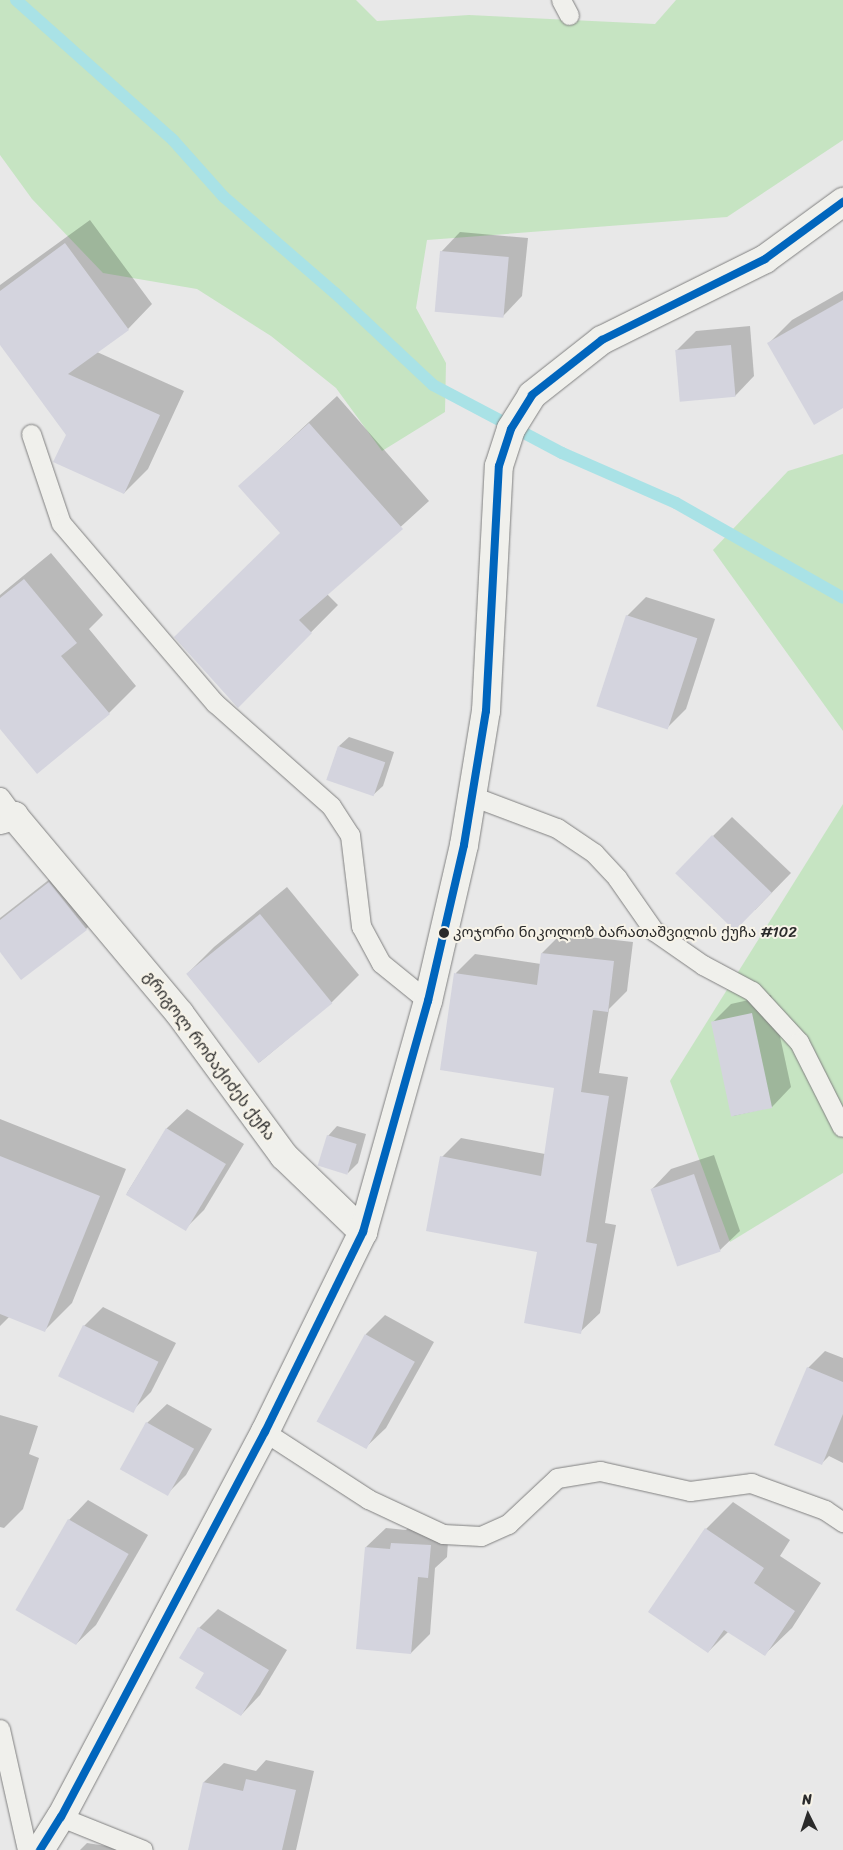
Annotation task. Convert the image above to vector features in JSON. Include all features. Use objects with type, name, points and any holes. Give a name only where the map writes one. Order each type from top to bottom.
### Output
[{"type":"street","points":[[40,1850],[61,1817],[265,1432],[362,1232],[428,1001],[472,796],[486,711],[499,466],[511,429],[532,395],[602,340],[765,259],[843,202]]},
{"type":"street","name":"გრიგოლ რობაქიძეს ქუჩა","points":[[5,811],[180,1014],[284,1156],[362,1232]]},
{"type":"lane","points":[[31,434],[61,523],[215,703],[331,806],[350,835],[361,926],[381,963],[428,1001]]},
{"type":"lane","points":[[472,796],[557,828],[594,852],[617,878],[654,930],[703,965],[752,991],[799,1042],[842,1127]]},
{"type":"lane","points":[[265,1432],[368,1499],[443,1534],[481,1536],[508,1524],[558,1478],[600,1471],[690,1491],[751,1483],[825,1510],[843,1522]]},
{"type":"lane","points":[[0,1729],[27,1850]]},
{"type":"lane","points":[[61,1817],[143,1850]]},
{"type":"green space","points":[[0,0],[356,0],[377,21],[469,15],[655,24],[676,0],[843,0],[843,140],[727,217],[427,240],[416,308],[446,363],[445,412],[382,451],[336,388],[271,336],[197,289],[103,273],[32,199],[0,155]]},
{"type":"green space","points":[[843,454],[843,731],[713,550],[788,471]]},
{"type":"green space","points":[[843,804],[843,1173],[730,1242],[670,1081]]},
{"type":"building","points":[[65,243],[129,330],[68,374],[160,415],[124,494],[53,462],[66,435],[0,345],[0,291]]},
{"type":"building","points":[[440,251],[509,257],[503,318],[435,312]]},
{"type":"building","points":[[843,300],[843,408],[814,425],[767,343]]},
{"type":"building","points":[[731,345],[736,397],[680,402],[675,350]]},
{"type":"building","points":[[309,423],[403,529],[299,620],[312,633],[238,708],[174,637],[280,533],[238,486]]},
{"type":"building","points":[[24,579],[77,643],[61,656],[110,714],[37,774],[0,729],[0,598]]},
{"type":"building","points":[[626,615],[697,638],[668,729],[596,706]]},
{"type":"building","points":[[338,746],[385,762],[374,796],[326,780]]},
{"type":"building","points":[[712,835],[772,893],[735,931],[675,873]]},
{"type":"building","points":[[49,882],[87,930],[21,980],[0,952],[0,920]]},
{"type":"building","points":[[260,914],[332,1003],[259,1063],[186,974]]},
{"type":"building","points":[[541,953],[614,961],[608,1012],[593,1010],[581,1092],[609,1096],[586,1242],[597,1244],[581,1334],[524,1323],[537,1252],[426,1231],[440,1156],[541,1176],[554,1088],[440,1070],[454,973],[537,985]]},
{"type":"building","points":[[752,1013],[772,1108],[731,1117],[711,1022]]},
{"type":"building","points":[[166,1128],[226,1164],[186,1231],[126,1195]]},
{"type":"building","points":[[327,1135],[357,1144],[347,1175],[318,1166]]},
{"type":"building","points":[[0,1156],[100,1196],[45,1332],[0,1314]]},
{"type":"building","points":[[694,1174],[721,1252],[677,1267],[651,1189]]},
{"type":"building","points":[[83,1325],[158,1362],[134,1413],[58,1376]]},
{"type":"building","points":[[365,1334],[415,1362],[366,1449],[317,1421]]},
{"type":"building","points":[[807,1367],[843,1382],[843,1414],[822,1465],[774,1445]]},
{"type":"building","points":[[146,1422],[194,1449],[168,1496],[120,1469]]},
{"type":"building","points":[[68,1519],[129,1554],[76,1645],[16,1610]]},
{"type":"building","points":[[705,1528],[764,1568],[754,1583],[795,1611],[765,1656],[724,1630],[708,1653],[648,1612]]},
{"type":"building","points":[[391,1543],[431,1545],[428,1578],[418,1577],[411,1654],[356,1649],[365,1547],[390,1549]]},
{"type":"building","points":[[198,1627],[269,1670],[241,1716],[195,1688],[204,1673],[179,1658]]},
{"type":"building","points":[[246,1779],[296,1790],[282,1850],[188,1850],[203,1782],[243,1791]]},
{"type":"waterway","points":[[16,0],[173,140],[224,197],[335,293],[433,385],[562,453],[676,503],[843,598]]},
{"type":"transit line","points":[[40,1850],[61,1817],[265,1432],[363,1232],[428,1001],[464,845],[486,711],[499,466],[511,429],[532,395],[602,340],[765,259],[843,202]]},
{"type":"place","name":"კოჯორი ნიკოლოზ ბარათაშვილის ქუჩა #102","points":[[444,933]]}]
